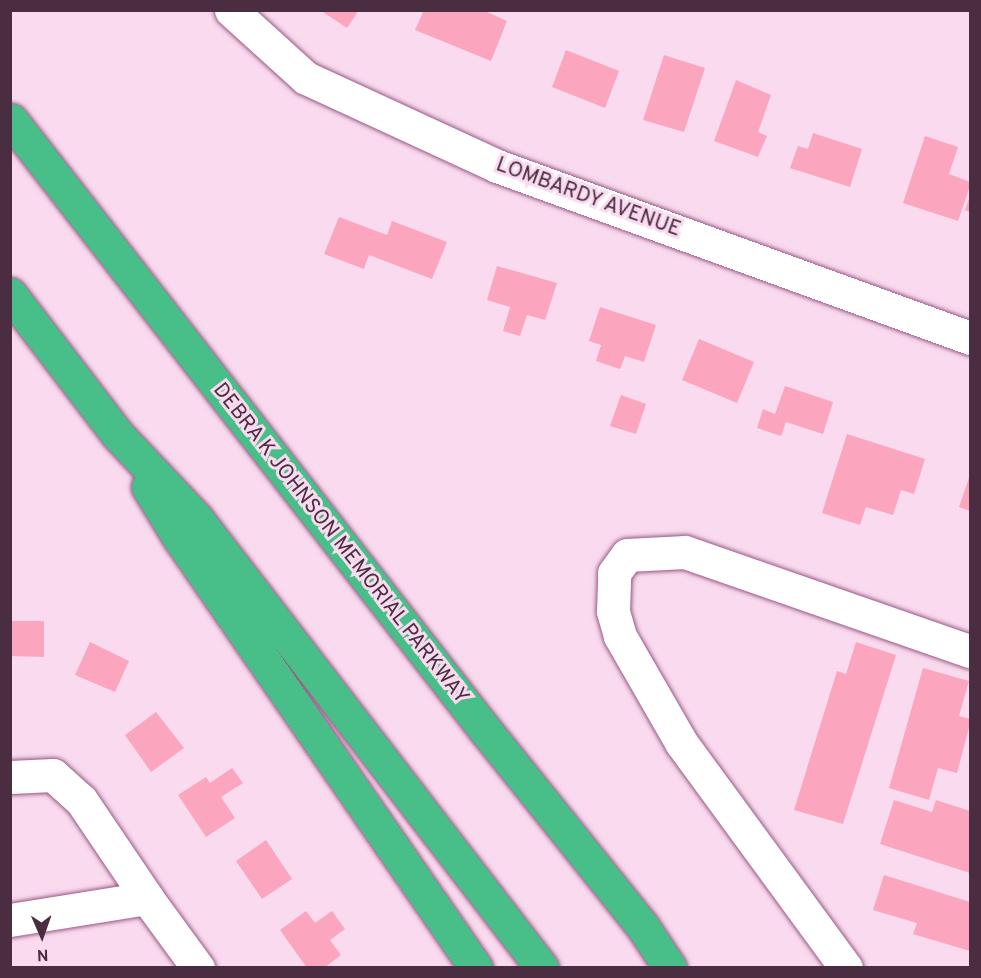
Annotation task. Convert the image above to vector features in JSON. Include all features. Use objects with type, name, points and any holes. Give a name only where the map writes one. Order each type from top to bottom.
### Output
[{"type":"highway","name":"DEBRA K JOHNSON MEMORIAL PARKWAY","points":[[11,120],[486,731],[643,927],[670,968]]},
{"type":"highway","points":[[10,294],[117,434],[197,519],[542,968]]},
{"type":"highway","points":[[117,434],[178,536],[476,968]]},
{"type":"highway","points":[[643,927],[678,968]]},
{"type":"street","name":"LOMBARDY AVENUE","points":[[231,10],[306,78],[497,166],[970,338]]},
{"type":"street","points":[[846,968],[682,744],[620,636],[613,611],[614,573],[627,555],[685,552],[970,651]]},
{"type":"street","points":[[10,777],[53,775],[81,801],[198,968]]},
{"type":"street","points":[[10,920],[147,898]]},
{"type":"building","points":[[320,10],[359,10],[347,28]]},
{"type":"building","points":[[424,10],[483,10],[507,21],[491,61],[415,30]]},
{"type":"building","points":[[566,50],[619,71],[605,108],[552,87]]},
{"type":"building","points":[[664,55],[705,68],[684,132],[643,120]]},
{"type":"building","points":[[736,80],[771,95],[758,132],[767,136],[758,157],[714,141]]},
{"type":"building","points":[[813,133],[862,149],[850,187],[790,168],[798,146],[808,149]]},
{"type":"building","points":[[925,136],[958,147],[949,174],[970,182],[970,186],[958,221],[903,203]]},
{"type":"building","points":[[970,196],[970,212],[965,210]]},
{"type":"building","points":[[339,217],[387,235],[392,221],[447,242],[432,279],[369,255],[364,269],[324,254]]},
{"type":"building","points":[[497,266],[557,283],[545,320],[527,315],[520,336],[503,331],[510,307],[487,300]]},
{"type":"building","points":[[600,307],[656,325],[644,362],[625,356],[620,369],[596,361],[601,345],[589,341]]},
{"type":"building","points":[[699,339],[754,362],[737,403],[682,380]]},
{"type":"building","points":[[785,386],[833,402],[823,434],[786,422],[781,436],[757,428],[763,409],[775,414]]},
{"type":"building","points":[[621,395],[646,404],[636,434],[610,426]]},
{"type":"building","points":[[847,434],[925,459],[914,494],[901,490],[893,515],[866,507],[860,525],[822,513]]},
{"type":"building","points":[[970,475],[970,511],[959,507]]},
{"type":"building","points":[[10,621],[44,621],[44,657],[10,656]]},
{"type":"building","points":[[90,642],[129,661],[115,692],[75,675]]},
{"type":"building","points":[[856,642],[896,655],[843,824],[794,810],[837,671],[846,674]]},
{"type":"building","points":[[923,668],[969,681],[959,716],[970,719],[970,724],[957,773],[938,768],[929,800],[889,788]]},
{"type":"building","points":[[156,712],[184,748],[151,772],[125,735]]},
{"type":"building","points":[[232,768],[243,783],[221,797],[235,818],[206,837],[178,795],[206,777],[210,783]]},
{"type":"building","points":[[894,800],[932,812],[936,800],[970,811],[970,873],[880,844]]},
{"type":"building","points":[[266,840],[292,879],[262,899],[236,861]]},
{"type":"building","points":[[884,875],[970,902],[970,951],[913,934],[917,923],[873,910]]},
{"type":"building","points":[[306,911],[315,923],[332,911],[345,929],[330,940],[341,955],[324,968],[307,968],[280,930]]}]
